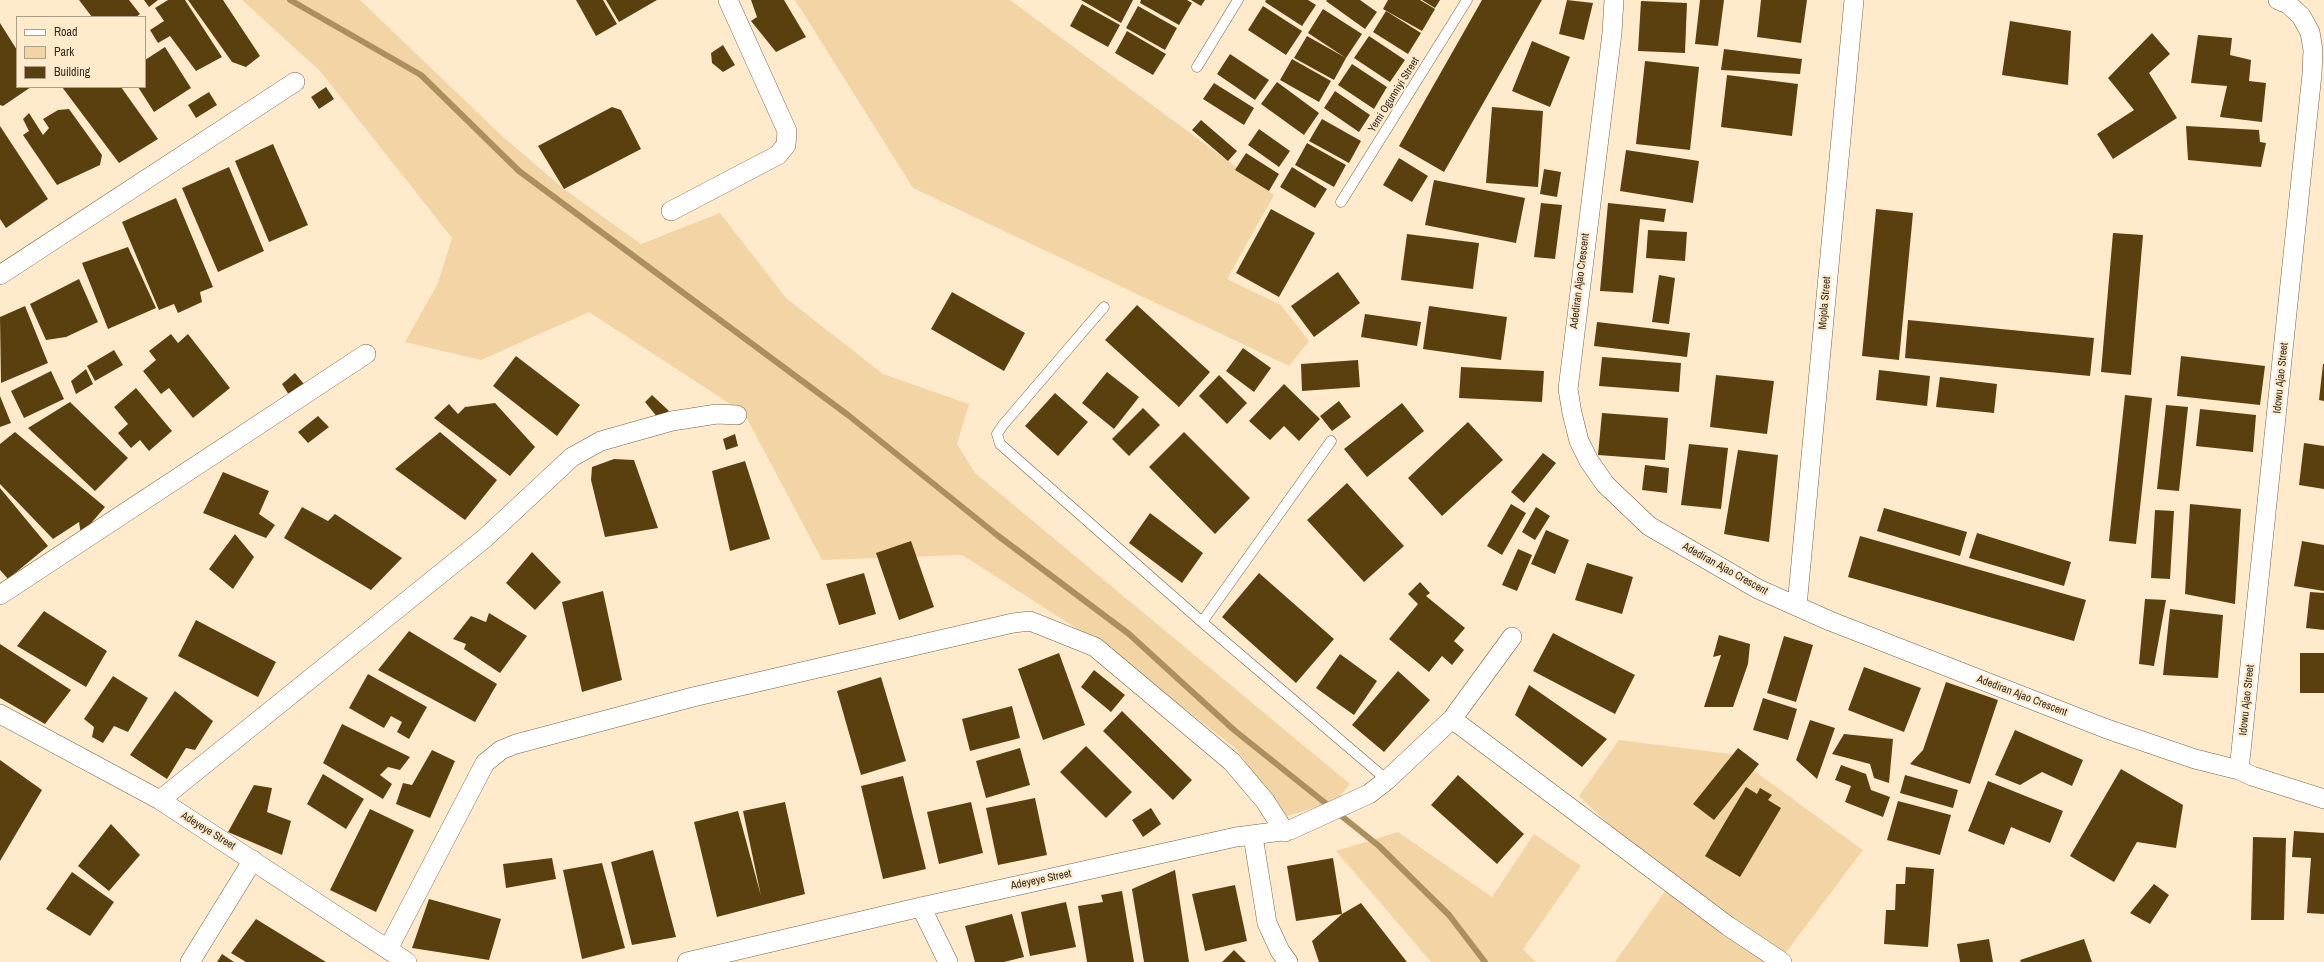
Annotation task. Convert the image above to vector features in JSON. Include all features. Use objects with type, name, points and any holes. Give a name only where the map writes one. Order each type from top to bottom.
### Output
[{"type":"street","points":[[671,211],[778,155],[786,145],[787,131],[728,0]]},
{"type":"street","name":"Adediran Ajao Crescent","points":[[1614,0],[1612,33],[1570,361],[1568,389],[1579,441],[1589,461],[1605,484],[1649,526],[1758,589],[1797,606],[2107,729],[2195,759],[2239,770],[2252,776],[2324,799]]},
{"type":"street","name":"Mojola Street","points":[[1797,606],[1854,0]]},
{"type":"street","name":"Idowu Ajao Street","points":[[2239,770],[2312,74],[2313,50],[2310,32],[2301,16],[2288,4],[2278,0]]},
{"type":"street","points":[[0,275],[295,82]]},
{"type":"street","points":[[0,595],[366,354]]},
{"type":"street","points":[[160,800],[485,538],[572,457],[601,441],[672,421],[717,414],[737,415]]},
{"type":"street","points":[[388,949],[485,763],[501,750],[516,744],[693,697],[1013,623],[1030,621],[1095,647],[1232,762],[1288,831]]},
{"type":"street","name":"Adeyeye Street","points":[[687,962],[921,907],[1236,837],[1288,831],[1369,794],[1387,780],[1452,719],[1512,637]]},
{"type":"street","name":"Adeyeye Street","points":[[0,714],[160,800],[407,962]]},
{"type":"street","points":[[1452,719],[1728,926],[1782,962]]},
{"type":"street","points":[[1253,836],[1268,923],[1280,951],[1288,962]]},
{"type":"street","points":[[190,962],[253,860]]},
{"type":"street","points":[[921,907],[948,962]]},
{"type":"lane","points":[[1197,67],[1238,0]]},
{"type":"lane","name":"Yemi Ogunniyi Street","points":[[1341,202],[1467,0]]},
{"type":"lane","points":[[1104,307],[1003,425],[997,434],[1000,444],[1202,622],[1387,780]]},
{"type":"lane","points":[[1202,622],[1331,441]]},
{"type":"green space","points":[[242,0],[360,0],[502,136],[564,189],[641,244],[720,213],[786,298],[883,374],[969,404],[957,444],[975,473],[1350,784],[1335,802],[1287,816],[1235,748],[1104,646],[962,555],[822,560],[744,413],[589,312],[481,360],[405,342],[438,283],[452,238],[320,71]]},
{"type":"green space","points":[[795,0],[1010,0],[1274,195],[1227,279],[1281,305],[1309,341],[1289,366],[913,188]]},
{"type":"green space","points":[[1619,740],[1731,754],[1863,850],[1779,962],[1615,962],[1671,883],[1579,796]]},
{"type":"green space","points":[[1398,832],[1492,897],[1534,834],[1581,866],[1523,949],[1536,962],[1431,962],[1336,851]]},
{"type":"building","points":[[79,0],[129,0],[140,14],[137,16],[91,16]]},
{"type":"building","points":[[144,0],[158,0],[149,7]]},
{"type":"building","points":[[168,0],[185,0],[222,57],[196,71],[170,36],[158,43],[150,30],[164,21],[155,8]]},
{"type":"building","points":[[188,0],[223,0],[260,56],[246,67],[232,62]]},
{"type":"building","points":[[576,0],[603,0],[617,24],[596,36]]},
{"type":"building","points":[[606,0],[657,0],[619,22]]},
{"type":"building","points":[[751,0],[784,0],[806,37],[776,52],[751,21],[757,17]]},
{"type":"building","points":[[1081,0],[1133,0],[1121,23]]},
{"type":"building","points":[[1141,0],[1187,0],[1192,3],[1179,25],[1140,3]]},
{"type":"building","points":[[1191,0],[1205,0],[1201,6]]},
{"type":"building","points":[[1266,0],[1308,0],[1316,5],[1302,26],[1265,2]]},
{"type":"building","points":[[1360,0],[1377,12],[1365,29],[1326,1]]},
{"type":"building","points":[[1388,0],[1420,0],[1435,9],[1422,31],[1383,9]]},
{"type":"building","points":[[1422,0],[1440,0],[1435,8]]},
{"type":"building","points":[[1482,0],[1542,0],[1444,172],[1399,146]]},
{"type":"building","points":[[1567,0],[1593,3],[1584,40],[1559,34]]},
{"type":"building","points":[[1700,0],[1724,0],[1718,46],[1695,44]]},
{"type":"building","points":[[1761,0],[1807,0],[1801,43],[1757,37]]},
{"type":"building","points":[[1641,1],[1687,3],[1685,53],[1638,51]]},
{"type":"building","points":[[1082,4],[1120,25],[1108,47],[1070,26]]},
{"type":"building","points":[[1138,6],[1177,28],[1165,50],[1126,28]]},
{"type":"building","points":[[1263,6],[1302,31],[1286,55],[1248,30]]},
{"type":"building","points":[[1323,9],[1362,34],[1346,58],[1308,33]]},
{"type":"building","points":[[1386,11],[1421,33],[1408,54],[1373,32]]},
{"type":"building","points":[[2010,21],[2071,31],[2068,85],[2002,75]]},
{"type":"building","points":[[0,23],[16,48],[16,88],[30,88],[3,106],[0,105]]},
{"type":"building","points":[[1127,31],[1166,54],[1153,75],[1115,53]]},
{"type":"building","points":[[2152,33],[2170,54],[2149,73],[2177,118],[2113,159],[2097,134],[2134,110],[2108,78]]},
{"type":"building","points":[[2198,35],[2232,38],[2230,55],[2251,60],[2249,81],[2266,83],[2262,122],[2220,117],[2227,86],[2191,83]]},
{"type":"building","points":[[1307,36],[1346,58],[1334,80],[1294,58]]},
{"type":"building","points":[[1369,36],[1405,60],[1390,82],[1354,58]]},
{"type":"building","points":[[1532,41],[1570,57],[1550,107],[1512,91]]},
{"type":"building","points":[[723,45],[735,65],[723,72],[712,63],[711,53]]},
{"type":"building","points":[[165,47],[191,88],[154,112],[139,88],[146,88],[146,59]]},
{"type":"building","points":[[1724,49],[1802,59],[1800,74],[1721,70]]},
{"type":"building","points":[[1230,54],[1269,80],[1255,100],[1217,74]]},
{"type":"building","points":[[1292,59],[1331,81],[1319,102],[1280,80]]},
{"type":"building","points":[[1645,61],[1699,67],[1690,150],[1636,144]]},
{"type":"building","points":[[1352,64],[1387,87],[1374,109],[1338,85]]},
{"type":"building","points":[[1727,75],[1798,84],[1792,136],[1721,127]]},
{"type":"building","points":[[1277,82],[1319,113],[1304,135],[1261,104]]},
{"type":"building","points":[[1214,83],[1254,108],[1244,125],[1203,99]]},
{"type":"building","points":[[326,87],[334,99],[319,109],[311,97]]},
{"type":"building","points":[[63,88],[122,88],[158,139],[119,163]]},
{"type":"building","points":[[1335,91],[1370,115],[1359,132],[1324,108]]},
{"type":"building","points":[[209,92],[217,105],[196,118],[188,105]]},
{"type":"building","points":[[612,107],[621,110],[641,149],[564,189],[538,146]]},
{"type":"building","points":[[1492,107],[1543,111],[1538,187],[1486,183]]},
{"type":"building","points":[[69,109],[102,155],[100,165],[57,185],[23,135],[29,131],[23,119],[29,113],[43,135],[49,128],[43,119],[58,110]]},
{"type":"building","points":[[1322,119],[1361,141],[1349,163],[1309,141]]},
{"type":"building","points":[[1201,120],[1237,151],[1228,161],[1192,130]]},
{"type":"building","points":[[0,126],[48,199],[6,228],[0,219]]},
{"type":"building","points":[[2186,126],[2259,130],[2260,142],[2266,143],[2261,167],[2188,160]]},
{"type":"building","points":[[1259,129],[1290,151],[1279,167],[1248,145]]},
{"type":"building","points":[[1307,143],[1346,165],[1334,187],[1295,165]]},
{"type":"building","points":[[273,144],[308,225],[269,242],[235,161]]},
{"type":"building","points":[[1626,150],[1699,161],[1693,203],[1620,191]]},
{"type":"building","points":[[1246,153],[1279,174],[1269,191],[1235,170]]},
{"type":"building","points":[[1399,158],[1428,176],[1412,202],[1383,185]]},
{"type":"building","points":[[229,167],[264,251],[218,272],[182,188]]},
{"type":"building","points":[[1292,167],[1327,189],[1315,208],[1280,187]]},
{"type":"building","points":[[1544,169],[1561,172],[1557,197],[1540,194]]},
{"type":"building","points":[[1434,180],[1525,198],[1516,243],[1425,225]]},
{"type":"building","points":[[176,198],[213,287],[200,292],[202,302],[178,313],[174,304],[159,310],[122,222]]},
{"type":"building","points":[[1541,203],[1562,205],[1555,259],[1534,257]]},
{"type":"building","points":[[1608,203],[1666,209],[1664,222],[1640,219],[1633,293],[1600,291]]},
{"type":"building","points":[[1271,209],[1315,233],[1279,297],[1236,273]]},
{"type":"building","points":[[1876,209],[1913,213],[1899,360],[1862,356]]},
{"type":"building","points":[[1648,230],[1687,232],[1685,261],[1646,258]]},
{"type":"building","points":[[2113,233],[2143,235],[2131,375],[2101,372]]},
{"type":"building","points":[[1407,234],[1479,243],[1473,289],[1401,280]]},
{"type":"building","points":[[128,247],[156,308],[108,329],[82,263]]},
{"type":"building","points":[[1338,272],[1360,303],[1314,337],[1291,306]]},
{"type":"building","points":[[1659,275],[1675,278],[1669,324],[1652,322]]},
{"type":"building","points":[[79,279],[98,322],[66,337],[46,340],[30,304]]},
{"type":"building","points":[[952,292],[1025,333],[1004,371],[931,329]]},
{"type":"building","points":[[1137,305],[1210,372],[1179,407],[1105,340]]},
{"type":"building","points":[[25,306],[48,363],[1,383],[0,317]]},
{"type":"building","points":[[1429,306],[1507,317],[1501,360],[1423,349]]},
{"type":"building","points":[[1365,314],[1421,322],[1417,346],[1361,337]]},
{"type":"building","points":[[1908,320],[2094,338],[2090,376],[1905,358]]},
{"type":"building","points":[[1597,322],[1690,333],[1687,357],[1594,346]]},
{"type":"building","points":[[171,334],[178,343],[188,334],[230,388],[193,418],[169,388],[161,394],[143,371],[156,360],[149,351]]},
{"type":"building","points":[[1243,348],[1271,368],[1254,392],[1226,371]]},
{"type":"building","points":[[114,350],[123,365],[95,381],[87,366]]},
{"type":"building","points":[[516,356],[580,405],[557,436],[493,386]]},
{"type":"building","points":[[2181,356],[2265,366],[2260,405],[2177,396]]},
{"type":"building","points":[[1602,357],[1681,363],[1679,392],[1599,386]]},
{"type":"building","points":[[1358,360],[1360,387],[1302,391],[1301,364]]},
{"type":"building","points":[[2324,364],[2324,401],[2319,400]]},
{"type":"building","points":[[1461,367],[1544,371],[1542,402],[1459,398]]},
{"type":"building","points":[[86,369],[93,384],[76,394],[71,381]]},
{"type":"building","points":[[1879,370],[1930,376],[1927,406],[1876,400]]},
{"type":"building","points":[[51,371],[64,399],[24,418],[11,391]]},
{"type":"building","points":[[1107,372],[1139,397],[1114,429],[1082,403]]},
{"type":"building","points":[[295,373],[307,388],[291,398],[282,384]]},
{"type":"building","points":[[1219,375],[1247,403],[1227,424],[1199,396]]},
{"type":"building","points":[[1716,375],[1774,381],[1767,434],[1710,427]]},
{"type":"building","points":[[1940,377],[1997,384],[1994,413],[1936,407]]},
{"type":"building","points":[[1284,384],[1320,419],[1299,441],[1284,426],[1270,440],[1249,421]]},
{"type":"building","points":[[136,388],[172,431],[149,451],[140,440],[131,448],[118,433],[128,424],[114,407]]},
{"type":"building","points":[[1055,393],[1088,422],[1058,456],[1025,426]]},
{"type":"building","points":[[652,395],[669,411],[658,418],[645,402]]},
{"type":"building","points":[[2125,395],[2152,398],[2136,544],[2109,541]]},
{"type":"building","points":[[0,396],[11,423],[0,427]]},
{"type":"building","points":[[1339,401],[1351,417],[1332,431],[1320,416]]},
{"type":"building","points":[[70,402],[128,458],[95,491],[28,428]]},
{"type":"building","points":[[495,403],[535,447],[510,476],[434,418],[449,404],[458,414],[465,407]]},
{"type":"building","points":[[1402,403],[1424,431],[1367,477],[1344,449]]},
{"type":"building","points":[[2166,405],[2188,407],[2179,491],[2157,489]]},
{"type":"building","points":[[1143,408],[1160,425],[1129,456],[1112,439]]},
{"type":"building","points":[[2200,409],[2256,415],[2253,452],[2196,446]]},
{"type":"building","points":[[1602,413],[1668,418],[1665,460],[1598,455]]},
{"type":"building","points":[[318,416],[329,427],[308,443],[298,432]]},
{"type":"building","points":[[1468,422],[1503,460],[1442,516],[1408,478]]},
{"type":"building","points":[[15,432],[105,507],[81,535],[79,522],[53,539],[0,484],[0,444]]},
{"type":"building","points":[[440,432],[497,480],[465,520],[395,469]]},
{"type":"building","points":[[1184,432],[1250,498],[1215,534],[1149,467]]},
{"type":"building","points":[[735,434],[738,446],[726,450],[723,439]]},
{"type":"building","points":[[2304,443],[2324,446],[2324,489],[2299,485]]},
{"type":"building","points":[[1689,444],[1728,448],[1721,509],[1681,505]]},
{"type":"building","points":[[1738,450],[1778,455],[1769,542],[1724,534]]},
{"type":"building","points":[[1543,453],[1556,463],[1524,503],[1511,492]]},
{"type":"building","points":[[614,459],[634,460],[658,528],[605,537],[591,480],[592,467]]},
{"type":"building","points":[[745,461],[770,539],[730,551],[712,471]]},
{"type":"building","points":[[1645,465],[1669,468],[1667,493],[1642,490]]},
{"type":"building","points":[[223,472],[269,491],[259,514],[275,525],[266,538],[203,513]]},
{"type":"building","points":[[1347,483],[1404,546],[1364,582],[1307,520]]},
{"type":"building","points":[[0,488],[48,546],[8,579],[0,570]]},
{"type":"building","points":[[1511,504],[1526,513],[1502,555],[1487,546]]},
{"type":"building","points":[[2190,504],[2241,509],[2235,604],[2185,594]]},
{"type":"building","points":[[302,507],[328,521],[335,514],[402,558],[371,590],[284,538]]},
{"type":"building","points":[[1536,507],[1550,516],[1535,540],[1522,532]]},
{"type":"building","points":[[1884,508],[1967,532],[1960,556],[1877,531]]},
{"type":"building","points":[[2155,510],[2174,511],[2170,579],[2151,578]]},
{"type":"building","points":[[1150,513],[1203,553],[1182,583],[1129,543]]},
{"type":"building","points":[[1546,530],[1569,540],[1555,574],[1531,564]]},
{"type":"building","points":[[1977,533],[2071,562],[2064,586],[1969,558]]},
{"type":"building","points":[[235,534],[254,557],[233,589],[209,569]]},
{"type":"building","points":[[1860,536],[2086,600],[2074,641],[1848,577]]},
{"type":"building","points":[[911,541],[934,607],[899,620],[876,553]]},
{"type":"building","points":[[2302,541],[2324,545],[2324,591],[2294,586]]},
{"type":"building","points":[[1518,549],[1532,555],[1517,591],[1502,585]]},
{"type":"building","points":[[532,552],[561,582],[535,610],[506,583]]},
{"type":"building","points":[[1587,563],[1633,577],[1622,614],[1575,600]]},
{"type":"building","points":[[864,573],[876,614],[839,625],[826,584]]},
{"type":"building","points":[[1259,573],[1334,639],[1296,683],[1222,617]]},
{"type":"building","points":[[1420,582],[1430,593],[1426,596],[1465,628],[1454,641],[1464,650],[1452,665],[1442,656],[1429,672],[1389,639],[1418,604],[1408,594]]},
{"type":"building","points":[[603,591],[622,680],[582,692],[562,602]]},
{"type":"building","points":[[2310,592],[2324,593],[2324,630],[2306,628]]},
{"type":"building","points":[[2145,599],[2166,600],[2154,666],[2139,664]]},
{"type":"building","points":[[2170,609],[2223,615],[2218,678],[2163,675]]},
{"type":"building","points":[[44,611],[107,651],[86,687],[17,646]]},
{"type":"building","points":[[489,613],[527,636],[500,673],[464,649],[466,644],[453,639],[471,616],[486,622]]},
{"type":"building","points":[[196,620],[276,662],[258,697],[178,656]]},
{"type":"building","points":[[409,631],[497,684],[475,722],[378,670]]},
{"type":"building","points":[[1553,633],[1635,675],[1615,714],[1533,671]]},
{"type":"building","points":[[1719,635],[1750,644],[1748,664],[1733,707],[1704,707],[1721,655],[1713,657]]},
{"type":"building","points":[[1784,636],[1813,645],[1796,702],[1767,693]]},
{"type":"building","points":[[0,644],[71,690],[45,724],[0,698]]},
{"type":"building","points":[[1059,653],[1085,725],[1043,740],[1018,669]]},
{"type":"building","points":[[2300,653],[2324,653],[2324,693],[2300,693]]},
{"type":"building","points":[[1340,654],[1377,681],[1354,715],[1316,688]]},
{"type":"building","points":[[1864,667],[1921,688],[1904,732],[1848,710]]},
{"type":"building","points":[[1094,670],[1125,695],[1111,712],[1081,687]]},
{"type":"building","points":[[1398,671],[1430,700],[1384,752],[1352,725]]},
{"type":"building","points":[[368,674],[427,707],[409,739],[397,732],[402,722],[391,716],[384,728],[349,708]]},
{"type":"building","points":[[113,676],[148,698],[128,732],[114,726],[103,743],[92,737],[94,727],[84,719]]},
{"type":"building","points":[[881,677],[906,761],[861,775],[837,691]]},
{"type":"building","points":[[1946,682],[1998,700],[1970,784],[1910,764],[1923,750]]},
{"type":"building","points":[[1529,685],[1607,739],[1582,767],[1515,715]]},
{"type":"building","points":[[175,691],[213,721],[195,750],[186,748],[167,779],[130,755]]},
{"type":"building","points":[[1763,698],[1797,709],[1788,740],[1753,730]]},
{"type":"building","points":[[1012,706],[1020,738],[970,751],[962,719]]},
{"type":"building","points":[[1122,711],[1192,780],[1173,800],[1103,731]]},
{"type":"building","points":[[1810,720],[1835,728],[1817,779],[1796,760]]},
{"type":"building","points":[[342,724],[410,757],[400,770],[388,767],[380,775],[392,784],[383,799],[323,763]]},
{"type":"building","points":[[2015,730],[2083,760],[2072,786],[2042,772],[2020,785],[1995,775]]},
{"type":"building","points":[[1844,734],[1893,739],[1889,783],[1874,778],[1870,764],[1832,754]]},
{"type":"building","points":[[1086,746],[1132,792],[1106,818],[1060,772]]},
{"type":"building","points":[[1020,748],[1030,785],[986,798],[976,761]]},
{"type":"building","points":[[1738,748],[1759,764],[1714,820],[1693,804]]},
{"type":"building","points":[[432,750],[455,761],[430,818],[396,804],[403,783],[412,785]]},
{"type":"building","points":[[0,760],[42,790],[0,861]]},
{"type":"building","points":[[1841,765],[1866,774],[1871,790],[1890,797],[1883,817],[1845,802],[1851,786],[1835,780]]},
{"type":"building","points":[[2121,769],[2183,805],[2176,848],[2137,842],[2114,882],[2070,856]]},
{"type":"building","points":[[323,774],[364,799],[346,829],[307,804]]},
{"type":"building","points":[[1458,775],[1524,834],[1497,864],[1431,805]]},
{"type":"building","points":[[1905,775],[1958,790],[1953,808],[1900,793]]},
{"type":"building","points":[[903,776],[926,869],[883,879],[861,786]]},
{"type":"building","points":[[1988,781],[2063,811],[2050,843],[2011,827],[2004,845],[1968,831]]},
{"type":"building","points":[[254,785],[272,788],[267,812],[291,821],[282,855],[228,832]]},
{"type":"building","points":[[1746,787],[1757,794],[1760,788],[1772,795],[1768,800],[1781,808],[1740,877],[1705,856]]},
{"type":"building","points":[[1035,798],[1047,855],[998,865],[986,808]]},
{"type":"building","points":[[1898,801],[1951,815],[1940,855],[1887,840]]},
{"type":"building","points":[[785,802],[805,894],[717,917],[694,822],[738,811],[761,896],[743,811]]},
{"type":"building","points":[[971,802],[983,853],[939,864],[927,812]]},
{"type":"building","points":[[1151,808],[1161,824],[1143,837],[1132,820]]},
{"type":"building","points":[[370,809],[414,830],[376,912],[330,890]]},
{"type":"building","points":[[111,824],[140,855],[109,891],[78,866]]},
{"type":"building","points":[[2294,831],[2324,833],[2324,914],[2307,913],[2311,858],[2292,857]]},
{"type":"building","points":[[2253,837],[2286,838],[2284,920],[2251,920]]},
{"type":"building","points":[[653,850],[676,937],[632,945],[611,862]]},
{"type":"building","points":[[552,858],[556,879],[506,888],[503,864]]},
{"type":"building","points":[[1333,858],[1342,914],[1296,921],[1287,866]]},
{"type":"building","points":[[602,863],[625,948],[582,959],[563,870]]},
{"type":"building","points":[[1906,867],[1934,869],[1928,947],[1884,944],[1886,910],[1895,910],[1896,884],[1905,884]]},
{"type":"building","points":[[1175,870],[1189,962],[1144,962],[1132,889]]},
{"type":"building","points":[[72,872],[114,902],[90,936],[46,909]]},
{"type":"building","points":[[2154,884],[2169,895],[2150,924],[2130,913]]},
{"type":"building","points":[[1235,885],[1247,941],[1205,951],[1192,894]]},
{"type":"building","points":[[1122,891],[1134,962],[1087,962],[1078,906],[1103,902],[1101,895]]},
{"type":"building","points":[[429,899],[501,919],[489,960],[412,948]]},
{"type":"building","points":[[1066,902],[1076,947],[1030,956],[1021,912]]},
{"type":"building","points":[[1361,903],[1407,962],[1319,962],[1312,941],[1342,914]]},
{"type":"building","points":[[1012,914],[1024,957],[1004,962],[975,962],[965,926]]},
{"type":"building","points":[[256,919],[326,962],[246,962],[231,953]]},
{"type":"building","points":[[1989,939],[1993,962],[1960,962],[1957,944]]},
{"type":"building","points":[[2084,939],[2092,962],[2021,962],[2020,960]]},
{"type":"building","points":[[1234,950],[1246,962],[1222,962]]},
{"type":"building","points":[[222,954],[234,962],[217,962]]},
{"type":"waterway","points":[[290,0],[421,75],[519,171],[848,415],[997,535],[1129,634],[1234,730],[1379,846],[1449,915],[1485,962]]}]
